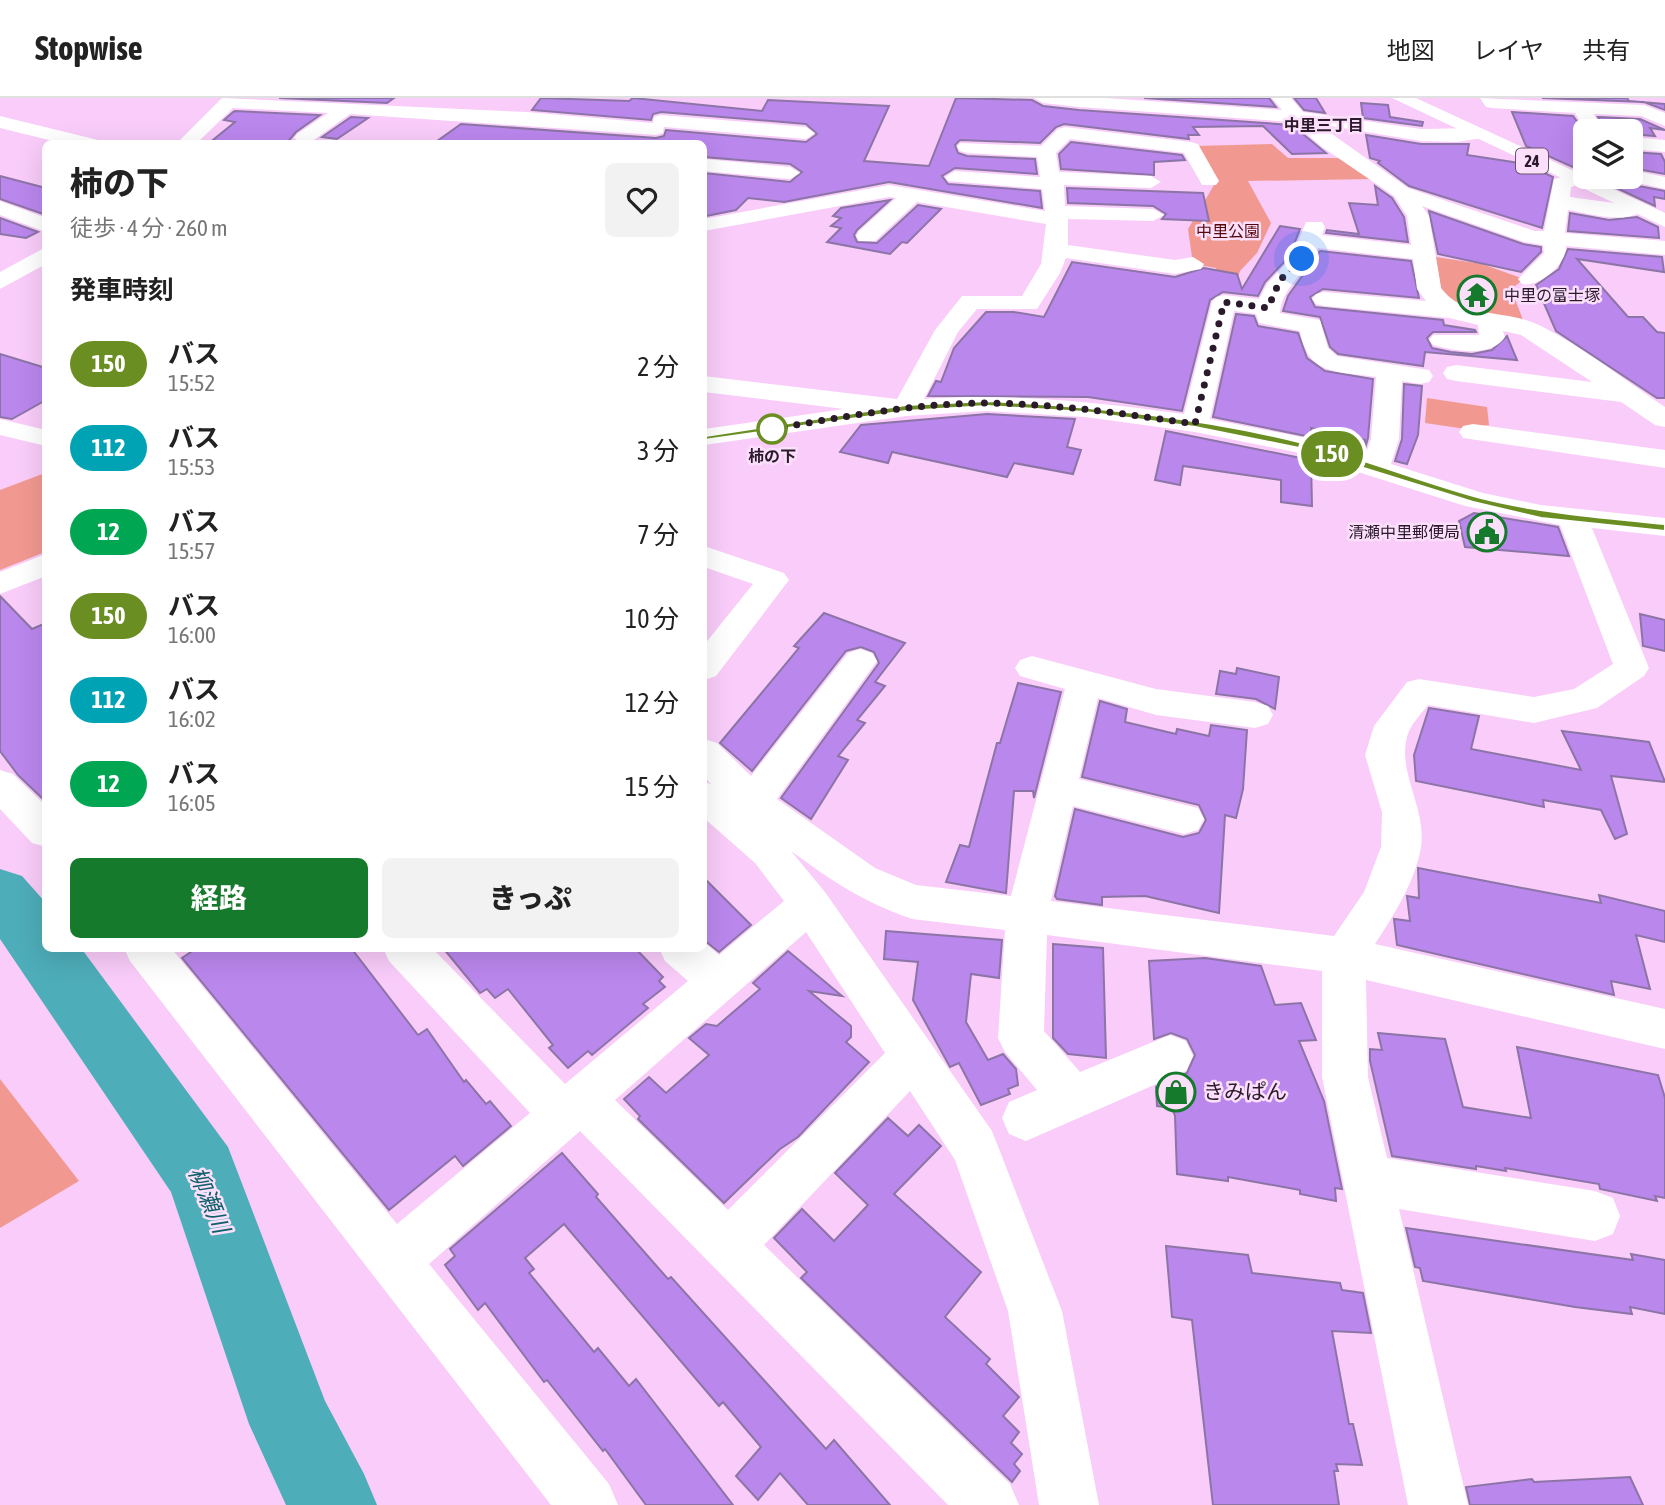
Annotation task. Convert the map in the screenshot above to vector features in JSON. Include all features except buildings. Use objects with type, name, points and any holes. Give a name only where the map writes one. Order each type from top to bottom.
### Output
[{"type":"street","points":[[527,118],[537,98]]},
{"type":"street","points":[[654,131],[676,98]]},
{"type":"street","points":[[1281,98],[1297,116],[1401,192],[1418,216],[1429,289],[1438,301],[1454,311],[1487,323],[1529,329],[1665,419]]},
{"type":"street","name":"24","points":[[1401,98],[1551,169],[1569,166],[1573,169]]},
{"type":"street","points":[[190,140],[231,100],[527,118],[654,131],[806,132]]},
{"type":"street","points":[[1044,104],[1095,101],[1139,108],[1297,116],[1424,134],[1461,137],[1475,134]]},
{"type":"street","points":[[1496,132],[1491,101],[1641,105],[1665,120]]},
{"type":"street","points":[[1575,104],[1586,119]]},
{"type":"street","points":[[1139,108],[1146,143]]},
{"type":"street","points":[[304,138],[345,109]]},
{"type":"street","points":[[0,122],[74,140]]},
{"type":"street","points":[[967,147],[1046,152],[1065,133],[1191,148],[1205,174]]},
{"type":"street","points":[[1643,144],[1665,146]]},
{"type":"street","points":[[906,408],[947,330],[970,301],[980,299],[1018,306],[1029,304],[1049,274],[1059,250],[1053,181],[1046,152]]},
{"type":"street","points":[[707,165],[790,173]]},
{"type":"street","points":[[954,177],[1152,182]]},
{"type":"street","points":[[1543,237],[1559,202],[1561,183],[1573,177]]},
{"type":"street","points":[[1643,178],[1665,183]]},
{"type":"street","points":[[1424,198],[1438,180]]},
{"type":"street","points":[[707,224],[774,211],[884,183],[912,195],[1057,216],[1153,215]]},
{"type":"street","points":[[1605,189],[1665,221]]},
{"type":"street","points":[[1401,192],[1543,237],[1555,254],[1530,279]]},
{"type":"street","points":[[867,236],[912,195]]},
{"type":"street","points":[[707,202],[764,206],[774,211]]},
{"type":"street","points":[[1485,219],[1500,202]]},
{"type":"street","points":[[1559,202],[1622,211],[1635,207]]},
{"type":"street","points":[[1,208],[42,224]]},
{"type":"street","points":[[1420,376],[1329,362],[1316,350],[1311,325],[1268,318],[1268,308],[1280,280],[1302,259],[1311,234],[1424,253]]},
{"type":"street","points":[[1506,254],[1521,238],[1543,237],[1665,248]]},
{"type":"street","points":[[1059,250],[1175,267],[1193,264]]},
{"type":"street","points":[[0,282],[42,256]]},
{"type":"street","points":[[1324,299],[1454,311]]},
{"type":"street","points":[[1195,424],[1224,302],[1268,308]]},
{"type":"street","points":[[1442,340],[1484,343],[1493,337],[1487,323]]},
{"type":"street","points":[[1375,468],[1385,439],[1389,372]]},
{"type":"street","points":[[1456,373],[1629,395]]},
{"type":"street","points":[[707,384],[906,408]]},
{"type":"street","points":[[707,437],[906,408],[1033,405],[1195,424],[1301,445],[1476,500],[1573,519],[1665,527]]},
{"type":"street","points":[[0,427],[42,435]]},
{"type":"street","points":[[1473,432],[1665,459]]},
{"type":"street","points":[[1438,1505],[1345,1077],[1343,956],[1382,899],[1401,847],[1401,812],[1384,755],[1392,726],[1419,691],[1534,710],[1584,699],[1632,668],[1573,519]]},
{"type":"street","points":[[707,557],[773,580],[707,664]]},
{"type":"street","points":[[0,584],[41,572]]},
{"type":"street","points":[[753,802],[860,661]]},
{"type":"street","points":[[1032,668],[1156,702],[1255,715]]},
{"type":"street","points":[[1073,1098],[1021,1038],[1027,915],[1084,683]]},
{"type":"street","points":[[707,756],[753,802],[860,880],[912,902],[1343,956],[1665,1029]]},
{"type":"street","points":[[0,784],[42,828]]},
{"type":"street","points":[[1057,788],[1184,819]]},
{"type":"street","points":[[707,799],[769,852],[810,904],[975,1148],[1035,1311],[1069,1505]]},
{"type":"street","points":[[393,1261],[810,904]]},
{"type":"street","points":[[156,952],[393,1261],[587,1505]]},
{"type":"street","points":[[408,952],[573,1107],[727,1246],[989,1505]]},
{"type":"street","points":[[685,952],[719,982]]},
{"type":"street","points":[[727,1246],[913,1056]]},
{"type":"street","points":[[1026,1118],[1170,1056]]},
{"type":"street","points":[[1368,1179],[1595,1216]]},
{"type":"green space","name":"中里公園","points":[[1272,144],[1288,158],[1345,158],[1375,179],[1248,181],[1271,223],[1257,253],[1240,271],[1235,287],[1214,284],[1216,268],[1193,264],[1188,229],[1217,180],[1196,146]]},
{"type":"green space","name":"中里の富士塚","points":[[1436,257],[1482,264],[1524,279],[1511,289],[1525,325],[1443,300]]},
{"type":"green space","points":[[1427,398],[1487,407],[1489,425],[1466,429],[1425,423]]},
{"type":"green space","points":[[42,474],[42,553],[0,570],[0,490]]},
{"type":"green space","points":[[0,1079],[79,1181],[0,1228]]},
{"type":"waterway","name":"柳瀬川","points":[[0,894],[42,946]]},
{"type":"waterway","name":"柳瀬川","points":[[46,952],[202,1173],[291,1424],[333,1505]]},
{"type":"bus line","name":"150","points":[[707,437],[906,408],[987,403],[1085,409],[1195,424],[1301,445],[1476,500],[1541,514],[1665,527]]},
{"type":"place","name":"中里の富士塚","points":[[1477,295]]},
{"type":"place","name":"柿の下","points":[[772,429]]},
{"type":"place","name":"清瀬中里郵便局","points":[[1487,532]]},
{"type":"place","name":"きみぱん","points":[[1176,1092]]},
{"type":"district","name":"中里三丁目","points":[[1324,125]]},
{"type":"route","points":[[772,429],[906,408],[987,403],[1085,409],[1195,424],[1224,302],[1268,308],[1280,280],[1302,259]]}]
